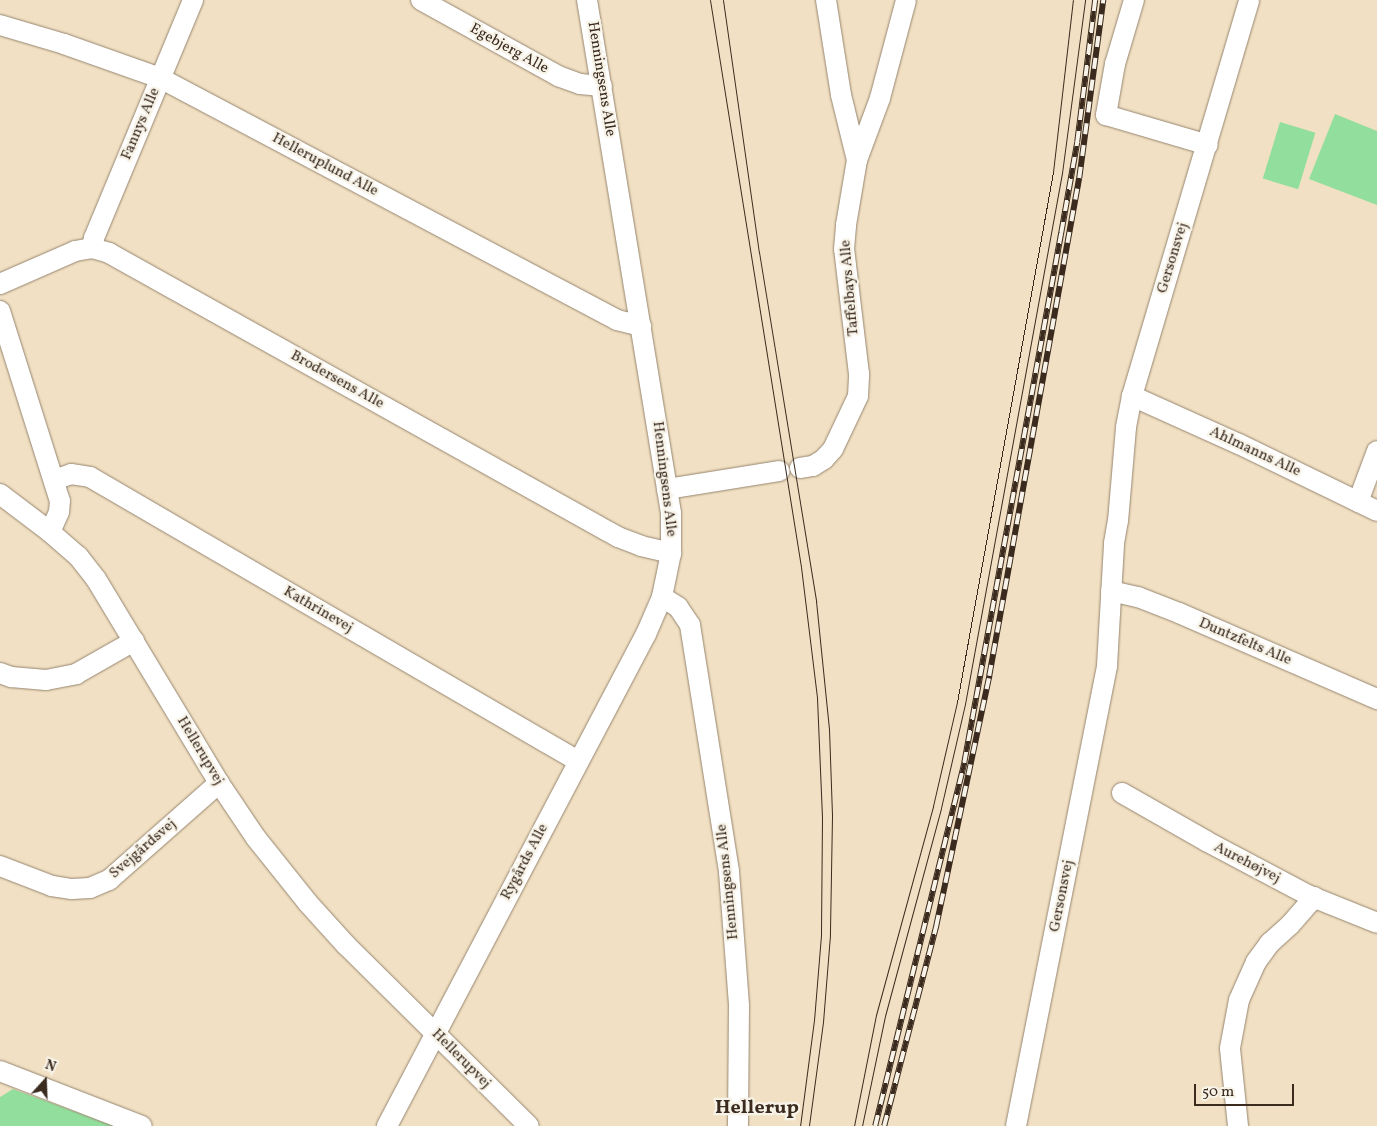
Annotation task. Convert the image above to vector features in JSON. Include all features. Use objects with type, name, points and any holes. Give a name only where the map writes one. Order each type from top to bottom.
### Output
[{"type":"street","name":"Fannys Alle","points":[[92,248],[94,238],[193,0]]},
{"type":"street","name":"Egebjerg Alle","points":[[421,0],[558,76],[580,84],[602,86]]},
{"type":"street","name":"Henningsens Alle","points":[[587,0],[673,530],[671,553],[662,597],[678,607],[690,625],[729,872],[739,1006],[738,1126]]},
{"type":"street","points":[[826,0],[841,95],[857,160]]},
{"type":"street","name":"Taffelbays Alle","points":[[667,489],[813,466],[824,459],[833,449],[858,396],[859,374],[844,249],[846,225],[857,160],[880,98],[906,0]]},
{"type":"street","points":[[1134,0],[1116,64],[1106,115],[1208,145]]},
{"type":"street","name":"Gersonsvej","points":[[1016,1126],[1107,666],[1117,592],[1114,544],[1118,521],[1126,427],[1132,396],[1208,145],[1249,0]]},
{"type":"street","name":"Helleruplund Alle","points":[[0,25],[64,44],[160,78],[617,320],[641,326]]},
{"type":"street","points":[[841,95],[857,105],[863,106],[880,98]]},
{"type":"street","points":[[0,284],[74,251],[92,248]]},
{"type":"street","name":"Brodersens Alle","points":[[92,248],[109,253],[618,537],[641,546],[671,553]]},
{"type":"street","points":[[0,311],[60,500],[59,512],[50,532]]},
{"type":"street","name":"Ahlmanns Alle","points":[[1132,396],[1239,444],[1377,510]]},
{"type":"street","points":[[1358,502],[1377,451]]},
{"type":"street","name":"Kathrinevej","points":[[54,480],[71,474],[90,477],[578,761]]},
{"type":"street","name":"Hellerupvej","points":[[0,494],[78,556],[96,579],[219,783],[256,838],[307,902],[346,945],[529,1126]]},
{"type":"street","name":"Duntzfelts Alle","points":[[1117,592],[1180,613],[1377,699]]},
{"type":"street","name":"Rygårds Alle","points":[[387,1126],[646,634],[662,597]]},
{"type":"street","points":[[0,673],[10,677],[46,680],[76,674],[134,641]]},
{"type":"street","name":"Svejgårdsvej","points":[[0,866],[52,886],[72,889],[90,888],[108,880],[219,783]]},
{"type":"street","name":"Aurehøjvej","points":[[1122,793],[1206,841],[1314,897],[1377,923]]},
{"type":"street","points":[[1238,1126],[1230,1048],[1239,1000],[1253,968],[1270,943],[1290,925],[1314,897]]},
{"type":"street","points":[[0,1071],[142,1126]]},
{"type":"green space","points":[[1335,114],[1377,131],[1377,205],[1309,179]]},
{"type":"green space","points":[[1280,122],[1315,133],[1298,189],[1263,178]]},
{"type":"green space","points":[[13,1089],[114,1126],[0,1126],[0,1097]]},
{"type":"tram line","points":[[710,0],[801,567],[817,698],[822,817],[821,935],[814,1020],[800,1126]]},
{"type":"tram line","points":[[723,0],[759,252],[816,601],[829,729],[832,816],[830,935],[823,1022],[809,1126]]},
{"type":"tram line","points":[[854,1126],[876,1015],[933,806],[957,702],[1053,172],[1073,0]]},
{"type":"tram line","points":[[862,1126],[885,1016],[941,808],[965,704],[1062,173],[1085,0]]},
{"type":"railway","points":[[875,1126],[964,763],[1077,142],[1095,0]]},
{"type":"railway","points":[[884,1126],[936,926],[989,676],[1079,178],[1103,0]]},
{"type":"district","name":"Hellerup","points":[[757,1108]]}]
